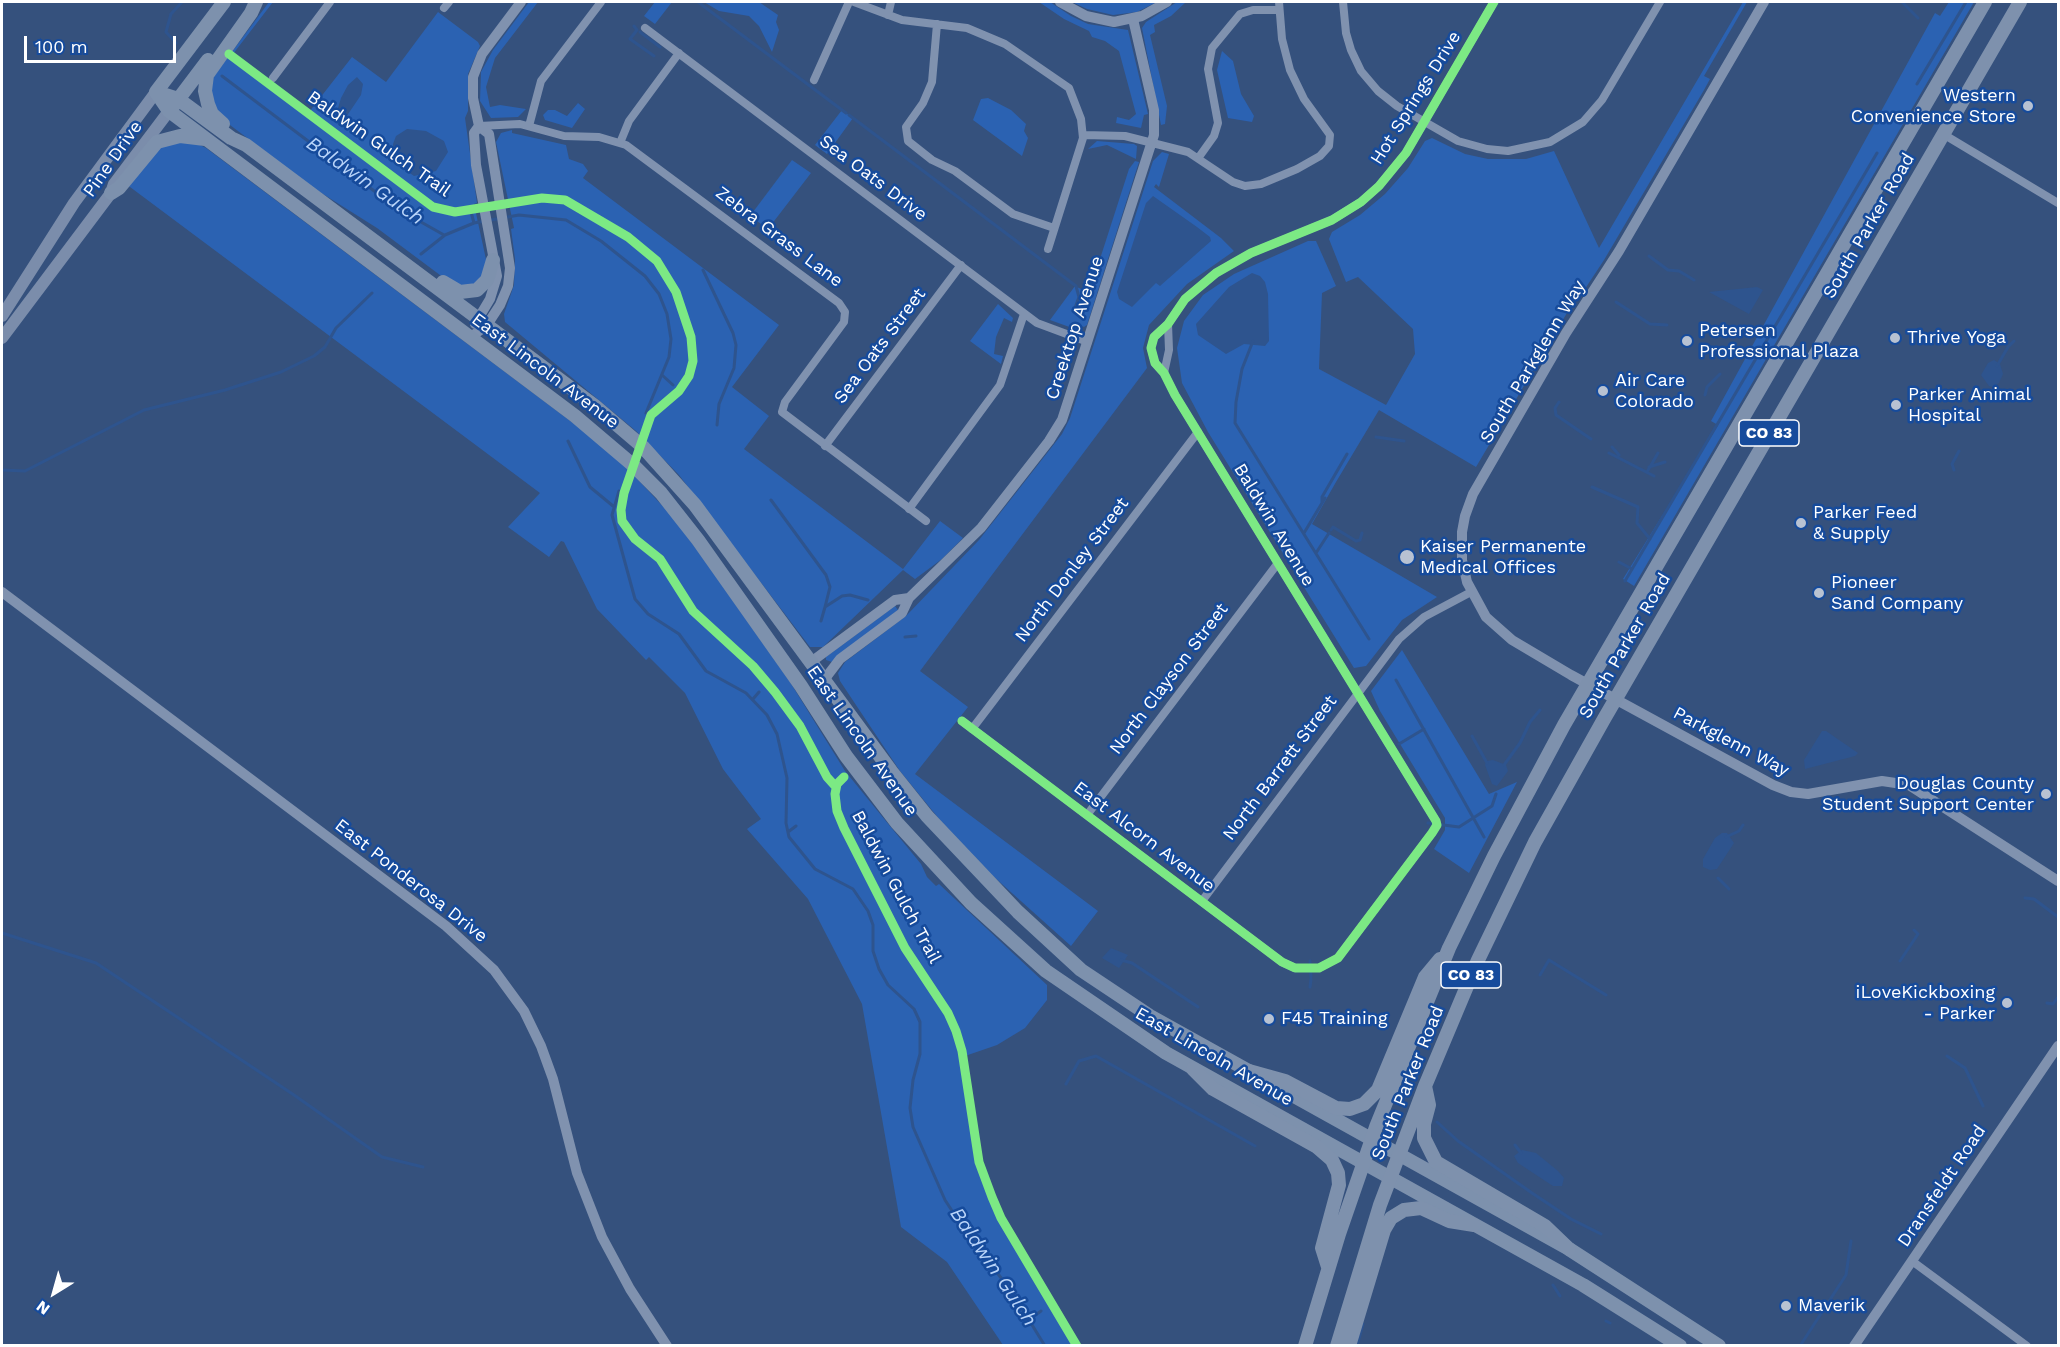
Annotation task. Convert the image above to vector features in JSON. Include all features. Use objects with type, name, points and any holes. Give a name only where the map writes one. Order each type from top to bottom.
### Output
[{"type":"highway","name":"South Parker Road","points":[[1305,1346],[1328,1267],[1371,1139],[1412,1034],[1449,948],[1516,812],[1588,684],[1985,2]]},
{"type":"highway","name":"South Parker Road","points":[[1337,1346],[1398,1154],[1469,979],[1508,896],[1562,792],[2020,2]]},
{"type":"highway","points":[[1249,1071],[1285,1082],[1336,1108],[1350,1108],[1364,1104],[1380,1085],[1425,977],[1449,948]]},
{"type":"highway","points":[[1193,1069],[1213,1089],[1317,1147],[1332,1160],[1338,1173],[1339,1185],[1322,1248],[1328,1267]]},
{"type":"highway","points":[[1425,1086],[1430,1105],[1424,1124],[1424,1136],[1427,1149],[1436,1162],[1545,1226],[1569,1249]]},
{"type":"highway","points":[[1350,1346],[1384,1230],[1391,1218],[1404,1210],[1418,1208],[1449,1221],[1474,1225]]},
{"type":"main road","name":"Pine Drive","points":[[2,316],[74,203],[224,2]]},
{"type":"main road","name":"Pine Drive","points":[[2,338],[178,99],[255,2]]},
{"type":"main road","points":[[246,145],[212,114],[206,97],[206,81],[210,68],[251,13],[255,2]]},
{"type":"main road","name":"East Lincoln Avenue","points":[[156,92],[178,99],[231,138],[246,145],[595,406],[659,463],[695,505],[927,816],[981,874],[1057,949],[1130,1005],[1569,1249],[1719,1346]]},
{"type":"main road","points":[[156,92],[169,111]]},
{"type":"main road","name":"East Lincoln Avenue","points":[[169,111],[605,439],[661,493],[703,548],[867,785],[903,830],[965,898],[1046,971],[1131,1031],[1193,1069],[1602,1297],[1680,1346]]},
{"type":"main road","points":[[111,193],[119,188],[155,143],[172,137],[206,139]]},
{"type":"main road","points":[[392,254],[406,254],[453,290],[464,293],[473,292],[484,285],[491,272],[493,260]]},
{"type":"street","points":[[273,78],[330,2]]},
{"type":"street","points":[[471,337],[502,301],[509,278],[489,134],[479,126],[472,91],[475,68],[487,47],[521,2]]},
{"type":"street","points":[[529,126],[541,81],[601,2]]},
{"type":"street","points":[[814,80],[849,2]]},
{"type":"street","points":[[854,2],[907,21],[964,27],[1002,43],[1064,83],[1074,97],[1084,135],[1048,249]]},
{"type":"street","points":[[888,15],[891,2]]},
{"type":"street","points":[[1060,2],[1091,18],[1114,22],[1133,19],[1167,2]]},
{"type":"street","points":[[1343,2],[1348,41],[1361,71],[1384,97],[1458,141],[1486,149],[1520,150],[1560,137],[1583,122],[1597,107],[1660,2]]},
{"type":"street","name":"Hot Springs Drive","points":[[1164,373],[1155,363],[1150,348],[1154,337],[1168,324],[1188,295],[1226,266],[1251,253],[1323,224],[1361,202],[1397,166],[1494,2]]},
{"type":"street","name":"South Parkglenn Way","points":[[1616,698],[1503,634],[1484,613],[1471,592],[1464,569],[1462,544],[1465,516],[1473,494],[1562,339],[1625,241],[1764,2]]},
{"type":"street","points":[[1084,135],[1115,134],[1152,142],[1199,157],[1233,182],[1251,186],[1297,170],[1320,156],[1328,148],[1329,133],[1304,99],[1290,70],[1283,46],[1279,5],[1240,14],[1212,48],[1208,69],[1218,123],[1214,136],[1199,157]]},
{"type":"street","name":"Creektop Avenue","points":[[825,680],[842,658],[902,613],[909,598],[990,518],[1052,438],[1065,413],[1152,142],[1154,113],[1133,19]]},
{"type":"street","points":[[937,24],[932,79],[923,103],[907,125],[908,141],[932,160],[953,170],[1013,214],[1054,228]]},
{"type":"street","name":"Sea Oats Drive","points":[[645,28],[1024,314],[1046,328],[1088,342]]},
{"type":"street","points":[[620,143],[629,121],[679,53]]},
{"type":"street","name":"Zebra Grass Lane","points":[[479,126],[513,123],[564,136],[599,137],[620,143],[637,152],[844,308],[846,318],[843,325],[782,407],[786,416],[926,521]]},
{"type":"street","points":[[479,126],[474,133],[482,202],[496,283],[482,322]]},
{"type":"street","points":[[1943,134],[2058,202]]},
{"type":"street","name":"Sea Oats Street","points":[[825,446],[961,266]]},
{"type":"street","points":[[909,509],[1000,386],[1024,314]]},
{"type":"street","points":[[1164,373],[1168,363],[1170,340],[1168,324]]},
{"type":"street","name":"Baldwin Avenue","points":[[1164,373],[1437,825],[1341,955],[1333,963],[1311,969]]},
{"type":"street","name":"North Donley Street","points":[[972,729],[1198,432]]},
{"type":"street","name":"North Clayson Street","points":[[1087,815],[1278,563]]},
{"type":"street","name":"East Ponderosa Drive","points":[[2,592],[446,926],[499,976],[524,1011],[545,1055],[578,1173],[602,1236],[637,1302],[666,1346]]},
{"type":"street","name":"North Barrett Street","points":[[1202,901],[1395,644],[1414,624],[1471,592]]},
{"type":"street","name":"Creektop Avenue","points":[[811,662],[895,600],[909,598]]},
{"type":"street","name":"Parkglenn Way","points":[[1616,698],[1768,783],[1791,792],[1812,794],[1885,781],[1914,787],[2058,880]]},
{"type":"street","name":"East Alcorn Avenue","points":[[962,721],[1287,965],[1311,969]]},
{"type":"street","name":"Dransfeldt Road","points":[[1854,1346],[2058,1046]]},
{"type":"street","points":[[1912,1261],[2027,1346]]},
{"type":"shaded area","points":[[269,2],[273,2],[233,54],[309,112],[352,57],[386,82],[438,12],[478,42],[480,46],[468,74],[468,111],[465,118],[477,203],[474,204],[487,264],[483,278],[469,287],[452,284],[377,228],[315,189],[222,119],[212,101],[211,80]]},
{"type":"shaded area","points":[[529,2],[538,2],[495,58],[486,87],[490,107],[500,105],[526,109],[518,117],[491,118],[480,101],[481,72],[493,50]]},
{"type":"shaded area","points":[[655,2],[672,2],[655,24],[644,16]]},
{"type":"shaded area","points":[[704,2],[759,2],[778,15],[776,22],[779,30],[772,52],[759,26],[749,16],[719,11]]},
{"type":"shaded area","points":[[1039,2],[1050,2],[1088,24],[1128,30],[1148,114],[1144,115],[1141,128],[1116,123],[1117,117],[1129,120],[1136,114],[1119,51],[1105,41],[1092,37],[1089,31],[1064,19]]},
{"type":"shaded area","points":[[1072,2],[1157,2],[1137,12],[1113,15],[1087,9]]},
{"type":"shaded area","points":[[1177,2],[1186,2],[1171,16],[1154,25],[1155,32],[1150,35],[1167,106],[1165,124],[1161,125],[1142,28],[1146,22]]},
{"type":"shaded area","points":[[1743,2],[1747,2],[1704,76],[1710,79],[1704,90],[1604,260],[1577,301],[1574,301],[1476,467],[1379,410],[1336,482],[1312,524],[1437,597],[1402,620],[1366,666],[1354,668],[1208,432],[1182,383],[1177,348],[1184,321],[1203,295],[1234,274],[1308,241],[1316,241],[1336,286],[1322,293],[1319,369],[1386,405],[1415,354],[1413,329],[1358,277],[1346,282],[1329,239],[1332,232],[1360,215],[1385,194],[1408,168],[1425,141],[1432,138],[1465,154],[1488,159],[1526,159],[1554,151],[1599,248]]},
{"type":"shaded area","points":[[1949,2],[1974,2],[1634,586],[1623,579],[1718,425],[1711,421],[1935,13],[1940,16]]},
{"type":"shaded area","points":[[1222,51],[1233,61],[1241,94],[1254,116],[1252,122],[1228,118],[1217,70]]},
{"type":"shaded area","points":[[357,77],[363,84],[361,95],[340,126],[336,115],[341,98],[348,85]]},
{"type":"shaded area","points":[[988,98],[1011,110],[1026,124],[1024,131],[1028,138],[1022,156],[973,120],[981,99]]},
{"type":"shaded area","points":[[578,103],[585,109],[572,128],[545,120],[543,115],[548,110],[555,110],[567,116]]},
{"type":"shaded area","points":[[842,110],[853,118],[827,154],[815,145]]},
{"type":"shaded area","points":[[407,129],[426,131],[444,141],[448,152],[436,171],[414,176],[394,162],[393,144],[396,136]]},
{"type":"shaded area","points":[[512,130],[512,133],[566,145],[569,159],[583,164],[588,171],[583,178],[779,325],[732,387],[769,416],[744,449],[903,569],[940,521],[963,538],[942,559],[915,579],[903,570],[823,647],[810,647],[679,475],[636,431],[505,322],[504,314],[514,285],[515,259],[511,229],[514,228],[496,142],[501,133]]},
{"type":"shaded area","points":[[173,141],[198,144],[206,148],[589,435],[627,468],[671,515],[700,554],[790,682],[845,771],[921,864],[927,877],[936,886],[939,884],[1047,985],[1047,1000],[1025,1028],[997,1045],[965,1056],[984,1173],[1003,1216],[1079,1345],[1003,1345],[947,1262],[901,1227],[862,1004],[808,899],[747,829],[761,819],[723,769],[685,693],[649,657],[646,660],[597,609],[564,542],[561,541],[549,557],[508,527],[540,493],[126,184],[151,153]]},
{"type":"shaded area","points":[[1097,141],[1134,144],[1137,146],[1136,159],[1107,145],[1088,149]]},
{"type":"shaded area","points":[[1162,152],[1169,154],[1159,187],[1156,184],[1154,187],[1221,238],[1234,251],[1187,284],[1149,325],[1143,348],[1147,368],[920,671],[968,707],[915,774],[1098,911],[1071,946],[993,876],[940,820],[900,771],[840,681],[838,673],[845,662],[906,616],[979,540],[1062,434],[1070,418],[1153,161]]},
{"type":"shaded area","points":[[792,160],[811,173],[768,229],[750,216]]},
{"type":"shaded area","points":[[1135,161],[1139,162],[1087,325],[1084,327],[1079,325],[1075,329],[1050,320],[1075,286],[1089,293],[1129,169]]},
{"type":"shaded area","points":[[1153,196],[1210,237],[1211,241],[1160,286],[1156,283],[1132,307],[1119,299],[1117,292],[1146,203]]},
{"type":"shaded area","points":[[1252,273],[1260,276],[1265,282],[1268,294],[1269,341],[1265,346],[1244,344],[1226,354],[1198,335],[1196,324],[1229,287]]},
{"type":"shaded area","points":[[1757,287],[1763,290],[1749,314],[1709,292]]},
{"type":"shaded area","points":[[998,304],[1013,318],[1012,322],[1004,318],[996,337],[994,354],[1003,356],[1001,364],[970,341]]},
{"type":"shaded area","points":[[1994,360],[2000,364],[2003,374],[1999,383],[1993,387],[1989,386],[1981,375],[1988,363]]},
{"type":"shaded area","points":[[895,606],[898,610],[832,662],[826,660],[826,657]]},
{"type":"shaded area","points":[[1402,650],[1489,794],[1517,782],[1469,873],[1434,849],[1445,830],[1445,818],[1380,711],[1371,691]]},
{"type":"shaded area","points":[[1822,731],[1826,731],[1858,753],[1855,756],[1805,769],[1804,760]]},
{"type":"shaded area","points":[[1493,760],[1506,765],[1508,771],[1497,786],[1492,784],[1485,765],[1487,761]]},
{"type":"shaded area","points":[[1722,833],[1727,833],[1734,843],[1717,869],[1710,870],[1703,867],[1703,859],[1715,838]]},
{"type":"shaded area","points":[[1111,948],[1128,955],[1119,968],[1102,958]]},
{"type":"shaded area","points":[[1522,1150],[1536,1153],[1558,1171],[1564,1178],[1562,1186],[1553,1186],[1518,1163],[1514,1156]]},
{"type":"waterway","name":"Baldwin Gulch","points":[[176,43],[166,32],[171,14],[182,2]]},
{"type":"waterway","points":[[698,2],[846,113]]},
{"type":"waterway","points":[[1902,2],[1918,18]]},
{"type":"waterway","points":[[1917,84],[1966,2]]},
{"type":"waterway","points":[[634,26],[637,30],[630,39],[654,56]]},
{"type":"waterway","points":[[640,32],[660,47]]},
{"type":"waterway","name":"Baldwin Gulch","points":[[222,76],[398,209],[444,235]]},
{"type":"waterway","points":[[849,115],[1076,286],[1079,297],[1074,311]]},
{"type":"waterway","points":[[1625,581],[1877,153]]},
{"type":"waterway","points":[[349,162],[351,172]]},
{"type":"waterway","points":[[471,212],[474,223]]},
{"type":"waterway","name":"Baldwin Gulch","points":[[421,254],[445,235],[474,223],[519,215],[566,220],[601,241],[645,276],[659,294],[667,314],[671,339],[669,357],[646,413]]},
{"type":"waterway","points":[[1649,256],[1668,270],[1679,271],[1694,280]]},
{"type":"waterway","points":[[703,270],[733,333],[736,345],[734,368],[719,404],[717,425]]},
{"type":"waterway","points":[[2,470],[25,471],[144,410],[225,390],[281,372],[314,356],[325,347],[336,328],[372,293]]},
{"type":"waterway","points":[[1616,302],[1650,324],[1667,325]]},
{"type":"waterway","points":[[1253,341],[1242,369],[1235,423],[1369,639]]},
{"type":"waterway","points":[[1997,366],[2014,341]]},
{"type":"waterway","points":[[1705,395],[1707,387],[1720,374]]},
{"type":"waterway","points":[[662,375],[673,385]]},
{"type":"waterway","points":[[1559,402],[1555,408],[1556,415],[1591,439]]},
{"type":"waterway","points":[[1376,437],[1404,441]]},
{"type":"waterway","points":[[568,441],[590,487],[613,506]]},
{"type":"waterway","points":[[1612,447],[1619,455]]},
{"type":"waterway","points":[[1954,470],[1952,464],[1959,451]]},
{"type":"waterway","points":[[1609,453],[1654,476]]},
{"type":"waterway","points":[[1647,472],[1658,453]]},
{"type":"waterway","points":[[1322,503],[1322,497],[1347,454]]},
{"type":"waterway","points":[[1649,467],[1665,462]]},
{"type":"waterway","points":[[1592,487],[1638,507],[1637,523],[1650,539]]},
{"type":"waterway","name":"Baldwin Gulch","points":[[619,491],[612,515],[635,599],[648,614],[679,634],[706,671],[746,693],[767,715],[777,734],[787,778],[786,823],[789,837],[815,869],[853,889],[868,911],[873,925],[873,951],[879,969],[888,985],[914,1009],[920,1022],[920,1054],[913,1080],[910,1108],[913,1127],[945,1200],[1013,1294],[1045,1346]]},
{"type":"waterway","points":[[1304,533],[1325,498]]},
{"type":"waterway","points":[[771,500],[826,575],[830,587],[825,607]]},
{"type":"waterway","points":[[1331,530],[1333,527],[1356,541],[1360,540],[1362,533]]},
{"type":"waterway","points":[[1316,553],[1329,533]]},
{"type":"waterway","points":[[1619,562],[1632,569]]},
{"type":"waterway","points":[[821,621],[825,607],[842,596],[850,595],[868,600]]},
{"type":"waterway","points":[[905,637],[916,636]]},
{"type":"waterway","points":[[1396,680],[1484,837]]},
{"type":"waterway","points":[[753,699],[759,692]]},
{"type":"waterway","points":[[1504,765],[1540,710]]},
{"type":"waterway","points":[[1399,744],[1424,729]]},
{"type":"waterway","points":[[1472,736],[1487,763]]},
{"type":"waterway","points":[[1428,823],[1459,827],[1492,806],[1496,794]]},
{"type":"waterway","points":[[1726,837],[1739,831],[1743,825]]},
{"type":"waterway","points":[[788,832],[796,826]]},
{"type":"waterway","points":[[1718,878],[1729,889]]},
{"type":"waterway","points":[[2025,898],[2034,899],[2058,917]]},
{"type":"waterway","points":[[1900,961],[1918,934],[1914,930]]},
{"type":"waterway","points":[[2,933],[96,963],[294,1095],[382,1157],[423,1167]]},
{"type":"waterway","points":[[1121,960],[1132,963],[1198,1007]]},
{"type":"waterway","points":[[1540,975],[1549,960],[1606,995]]},
{"type":"waterway","points":[[1310,961],[1311,977]]},
{"type":"waterway","points":[[1310,987],[1311,979]]},
{"type":"waterway","points":[[2047,1003],[2053,1004],[2058,997]]},
{"type":"waterway","points":[[1066,1084],[1079,1061],[1096,1056],[1255,1146]]},
{"type":"waterway","points":[[1947,1056],[1965,1068],[1983,1106]]},
{"type":"waterway","points":[[1437,1122],[1458,1141],[1532,1193],[1571,1219],[1601,1234]]},
{"type":"waterway","points":[[1515,1145],[1521,1153]]},
{"type":"waterway","points":[[1800,1346],[1846,1275],[1851,1241]]},
{"type":"waterway","points":[[1553,1285],[1560,1296]]},
{"type":"waterway","points":[[1030,1319],[1041,1311]]},
{"type":"waterway","points":[[1606,1321],[1610,1323]]},
{"type":"waterway","points":[[1357,1346],[1363,1324]]},
{"type":"cycle path","points":[[962,721],[1282,962],[1295,968],[1319,968],[1338,958],[1432,833],[1437,825],[1436,821],[1175,395],[1164,373],[1155,363],[1151,348],[1154,337],[1168,324],[1185,299],[1216,273],[1251,253],[1332,220],[1361,202],[1379,186],[1406,153],[1494,2]]},
{"type":"cycle path","name":"Baldwin Gulch Trail","points":[[229,54],[433,207],[455,212],[542,198],[565,200],[628,237],[657,261],[676,292],[691,337],[693,361],[689,376],[679,391],[651,415],[624,493],[622,521],[635,539],[660,559],[693,611],[753,666],[775,692],[800,726],[827,777],[836,787]]},
{"type":"cycle path","name":"Baldwin Gulch Trail","points":[[844,777],[837,784],[835,794],[837,811],[844,828],[905,948],[948,1013],[956,1031],[962,1051],[979,1162],[992,1197],[1001,1218],[1077,1346]]},
{"type":"place","name":"Western Convenience Store","points":[[2028,106]]},
{"type":"place","name":"Thrive Yoga","points":[[1895,338]]},
{"type":"place","name":"Petersen Professional Plaza","points":[[1687,341]]},
{"type":"place","name":"Air Care Colorado","points":[[1603,391]]},
{"type":"place","name":"Parker Animal Hospital","points":[[1896,405]]},
{"type":"place","name":"Parker Feed & Supply","points":[[1801,523]]},
{"type":"place","name":"Kaiser Permanente Medical Offices","points":[[1407,557]]},
{"type":"place","name":"Pioneer Sand Company","points":[[1819,593]]},
{"type":"place","name":"Douglas County Student Support Center","points":[[2046,794]]},
{"type":"place","name":"iLoveKickboxing - Parker","points":[[2007,1003]]},
{"type":"place","name":"F45 Training","points":[[1269,1019]]},
{"type":"place","name":"Maverik","points":[[1786,1306]]}]
